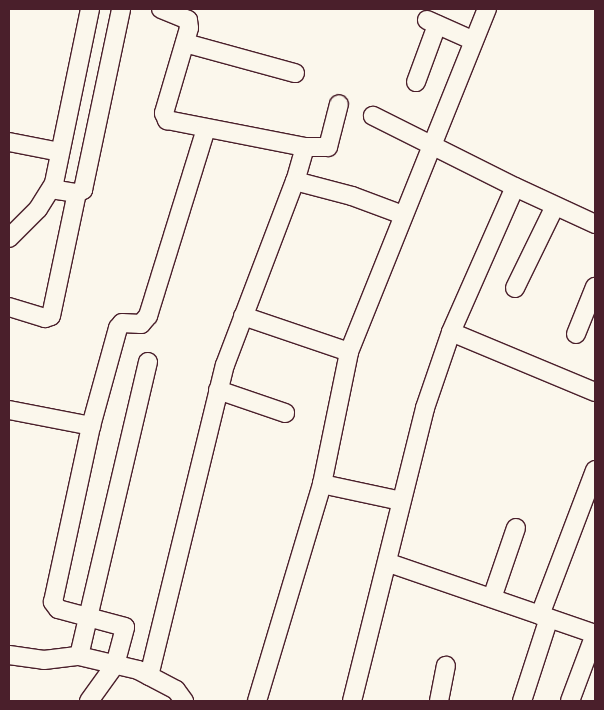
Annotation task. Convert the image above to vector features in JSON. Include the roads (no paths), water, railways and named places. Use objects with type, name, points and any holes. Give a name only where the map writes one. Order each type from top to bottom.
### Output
[{"type":"street","points":[[9,238],[38,209],[51,189],[90,9]]},
{"type":"street","points":[[51,189],[77,193],[82,190],[120,9]]},
{"type":"street","points":[[161,9],[188,20],[185,43],[164,113],[170,122],[305,147],[328,147],[339,104]]},
{"type":"street","points":[[257,701],[322,484],[349,352],[404,215],[430,144],[487,9]]},
{"type":"street","points":[[416,82],[432,23],[474,41]]},
{"type":"street","points":[[185,43],[295,73]]},
{"type":"street","points":[[373,116],[515,187],[595,224]]},
{"type":"street","points":[[89,701],[115,665],[125,627],[89,615],[58,609],[54,602],[91,426],[119,324],[141,324],[148,316],[206,130]]},
{"type":"street","points":[[9,142],[60,152]]},
{"type":"street","points":[[149,676],[218,390],[243,316],[295,181],[305,147]]},
{"type":"street","points":[[295,181],[352,196],[404,215]]},
{"type":"street","points":[[352,701],[389,563],[401,501],[425,408],[451,332],[515,187]]},
{"type":"street","points":[[9,307],[45,318],[50,316],[77,193]]},
{"type":"street","points":[[515,288],[555,206]]},
{"type":"street","points":[[576,334],[595,287]]},
{"type":"street","points":[[243,316],[349,352]]},
{"type":"street","points":[[451,332],[595,392]]},
{"type":"street","points":[[79,656],[148,362]]},
{"type":"street","points":[[218,390],[285,413]]},
{"type":"street","points":[[9,410],[91,426]]},
{"type":"street","points":[[522,701],[544,616],[595,470]]},
{"type":"street","points":[[322,484],[401,501]]},
{"type":"street","points":[[492,598],[516,528]]},
{"type":"street","points":[[389,563],[595,634],[570,701]]},
{"type":"street","points":[[9,655],[44,660],[79,656],[115,665],[149,676],[176,690],[184,701]]},
{"type":"street","points":[[439,701],[446,666]]}]
